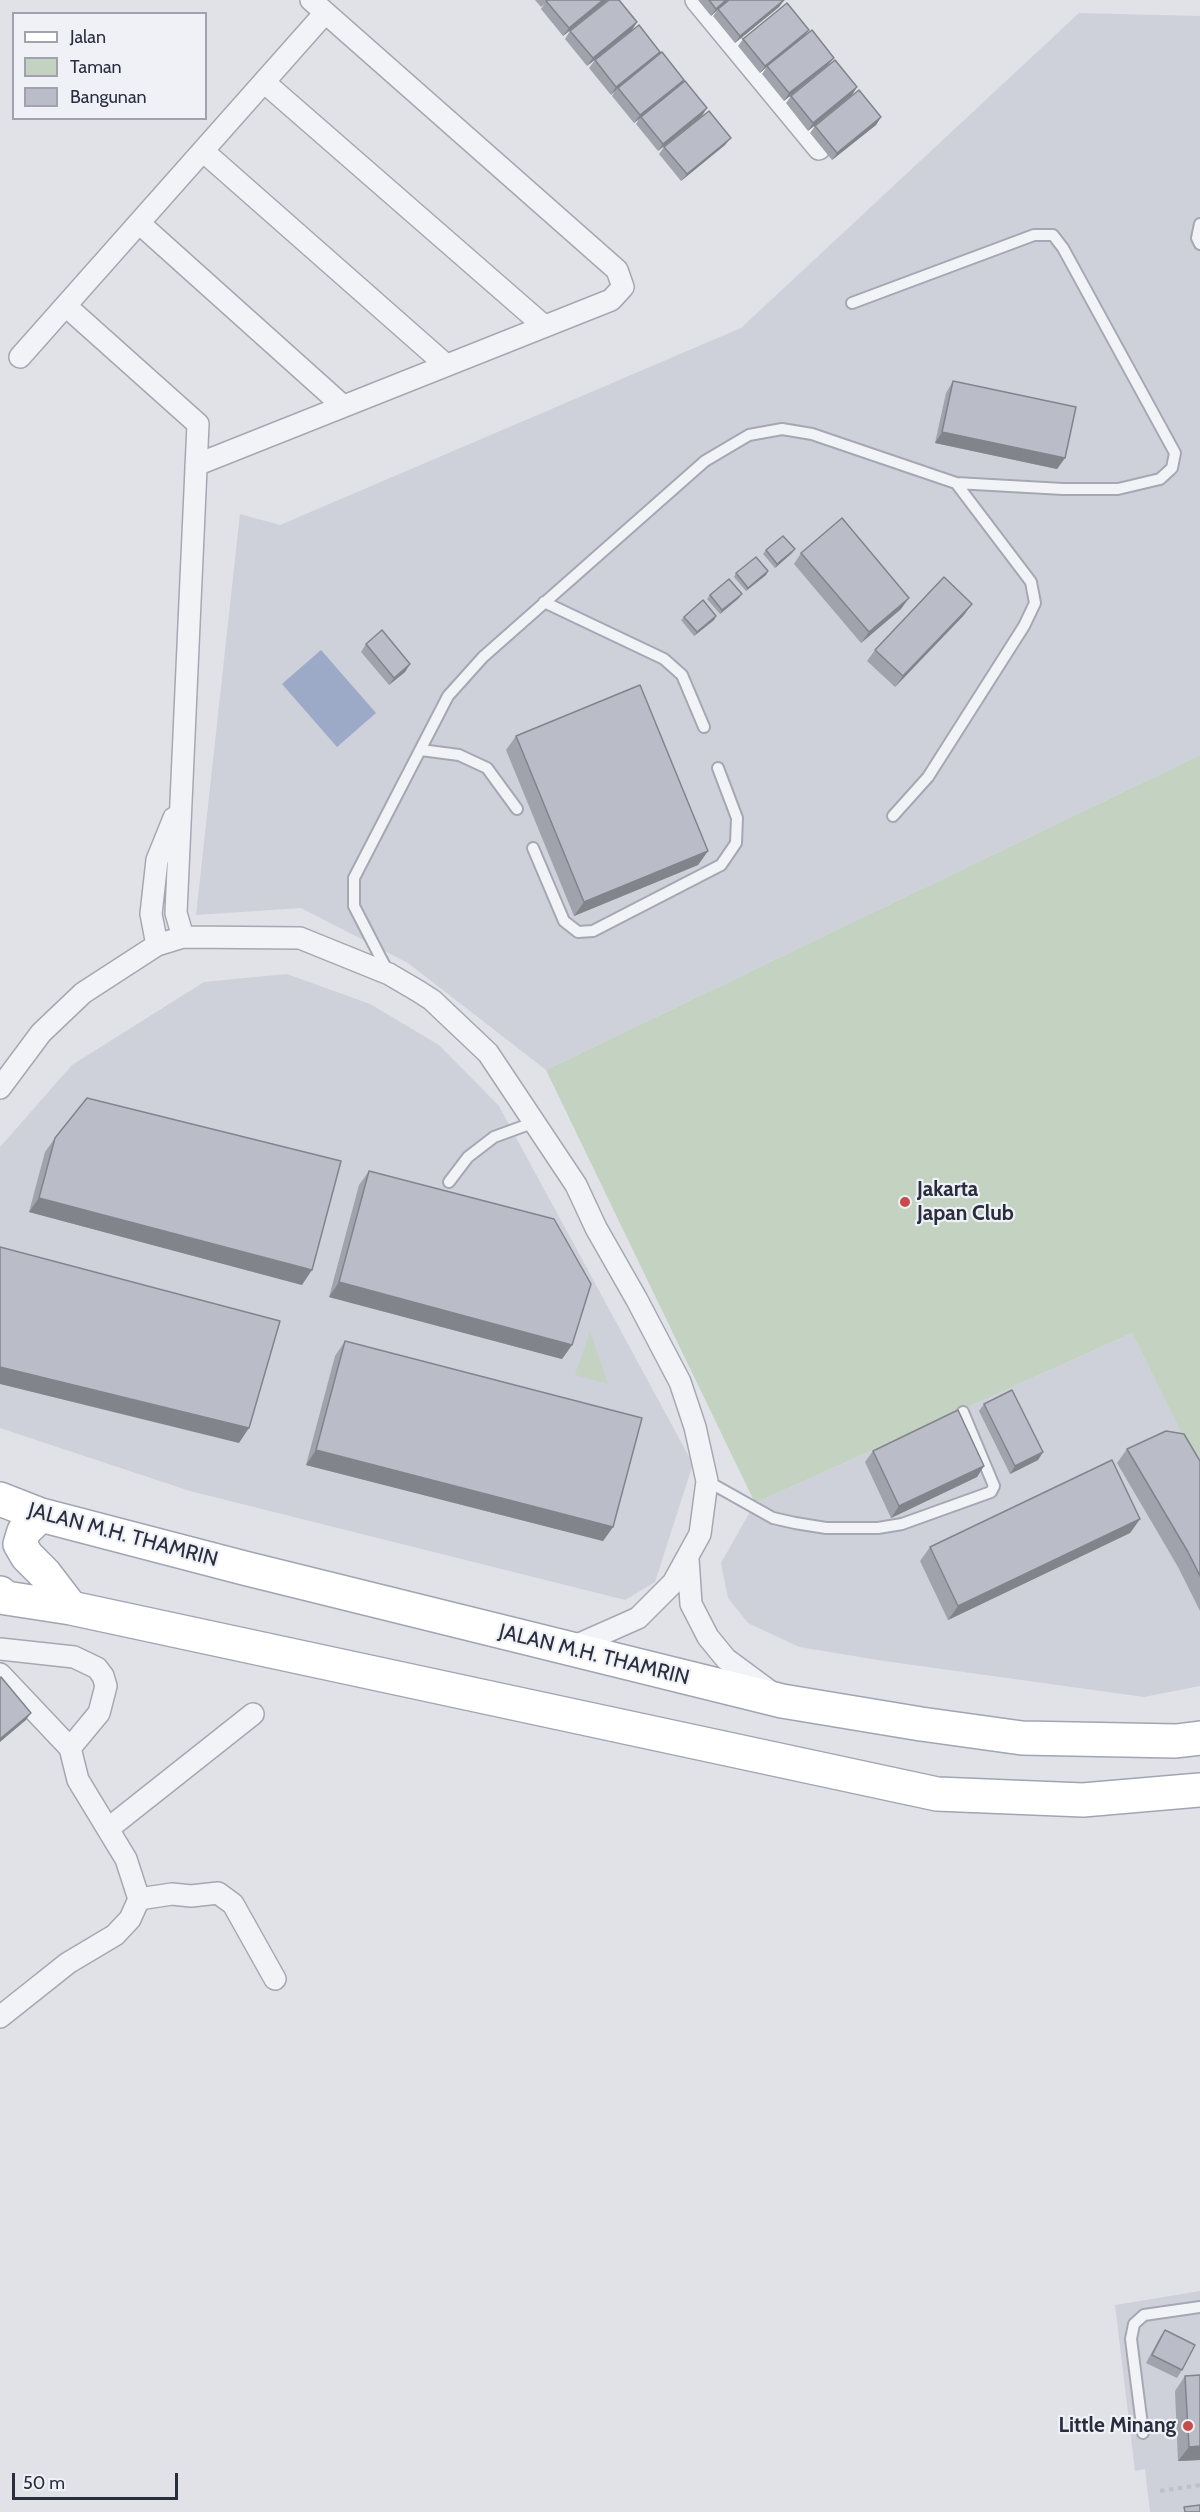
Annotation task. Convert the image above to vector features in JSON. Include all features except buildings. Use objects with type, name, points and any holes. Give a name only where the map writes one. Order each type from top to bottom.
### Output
[{"type":"main road","name":"JALAN M.H. THAMRIN","points":[[0,1499],[40,1515],[568,1650],[782,1701],[1022,1738],[1188,1740]]},
{"type":"main road","points":[[40,1515],[24,1531],[20,1544],[27,1556],[45,1574],[71,1608]]},
{"type":"main road","points":[[2,1596],[71,1608],[937,1794],[1083,1800],[1190,1791],[1188,1740]]},
{"type":"street","points":[[696,0],[819,149]]},
{"type":"street","points":[[20,357],[264,82],[318,6],[617,270],[623,287],[611,300],[196,465]]},
{"type":"street","points":[[264,82],[544,326]]},
{"type":"street","points":[[203,151],[446,365]]},
{"type":"street","points":[[139,223],[343,406]]},
{"type":"street","points":[[66,306],[198,424],[179,804],[176,913],[183,937]]},
{"type":"street","points":[[157,945],[151,914],[157,860],[179,804]]},
{"type":"street","points":[[0,1088],[41,1033],[82,993],[157,945],[183,937],[300,938],[388,974],[432,1000],[488,1053],[576,1185],[596,1228],[680,1382],[695,1427],[707,1481],[700,1534],[673,1583],[638,1618],[568,1650]]},
{"type":"street","points":[[688,1559],[691,1604],[708,1637],[726,1659],[782,1701]]},
{"type":"street","points":[[0,1649],[74,1657],[97,1668],[106,1686],[99,1713],[70,1748]]},
{"type":"street","points":[[0,1674],[70,1748],[78,1780],[126,1859],[139,1899],[130,1919],[115,1935],[68,1963],[0,2017]]},
{"type":"street","points":[[109,1828],[253,1714]]},
{"type":"street","points":[[139,1899],[172,1894],[191,1896],[218,1893],[233,1904],[275,1979]]},
{"type":"lane","points":[[1200,224],[1197,238],[1200,244]]},
{"type":"lane","points":[[388,974],[354,906],[354,878],[448,696],[483,657],[705,461],[749,435],[782,429],[812,434],[956,483],[1063,489],[1118,489],[1160,479],[1172,468],[1175,453],[1063,248],[1053,235],[1034,235],[852,303]]},
{"type":"lane","points":[[893,816],[928,777],[1024,626],[1035,603],[1031,582],[956,483]]},
{"type":"lane","points":[[544,602],[664,659],[682,675],[704,727]]},
{"type":"lane","points":[[421,750],[459,755],[487,768],[517,809]]},
{"type":"lane","points":[[533,848],[564,921],[578,932],[593,930],[721,865],[736,843],[737,818],[718,768]]},
{"type":"lane","points":[[449,1182],[468,1157],[494,1137],[535,1122]]},
{"type":"lane","points":[[707,1481],[773,1518],[784,1521],[826,1528],[878,1528],[902,1524],[991,1492],[994,1486],[963,1412]]},
{"type":"lane","points":[[1143,2433],[1131,2339],[1134,2324],[1144,2315],[1200,2307]]},
{"type":"path","points":[[1160,2491],[1200,2485]]},
{"type":"shaded area","points":[[1079,13],[1200,16],[1200,755],[546,1070],[408,963],[301,908],[196,915],[240,514],[280,525],[741,328]]},
{"type":"shaded area","points":[[287,974],[370,1004],[439,1045],[499,1106],[693,1464],[655,1582],[625,1600],[190,1491],[0,1428],[0,1147],[72,1065],[204,982]]},
{"type":"shaded area","points":[[1132,1333],[1200,1471],[1200,1686],[1144,1697],[799,1647],[748,1623],[728,1598],[721,1563],[755,1503]]},
{"type":"shaded area","points":[[1200,2291],[1200,2512],[1150,2512],[1145,2469],[1135,2471],[1115,2305]]},
{"type":"green space","name":"Jakarta Japan Club","points":[[1200,755],[1200,1471],[1132,1333],[755,1503],[546,1070]]},
{"type":"green space","points":[[590,1332],[608,1384],[575,1375]]},
{"type":"water","points":[[321,650],[376,713],[337,747],[282,684]]},
{"type":"place","name":"Jakarta Japan Club","points":[[905,1202]]},
{"type":"place","name":"Little Minang","points":[[1188,2426]]}]
